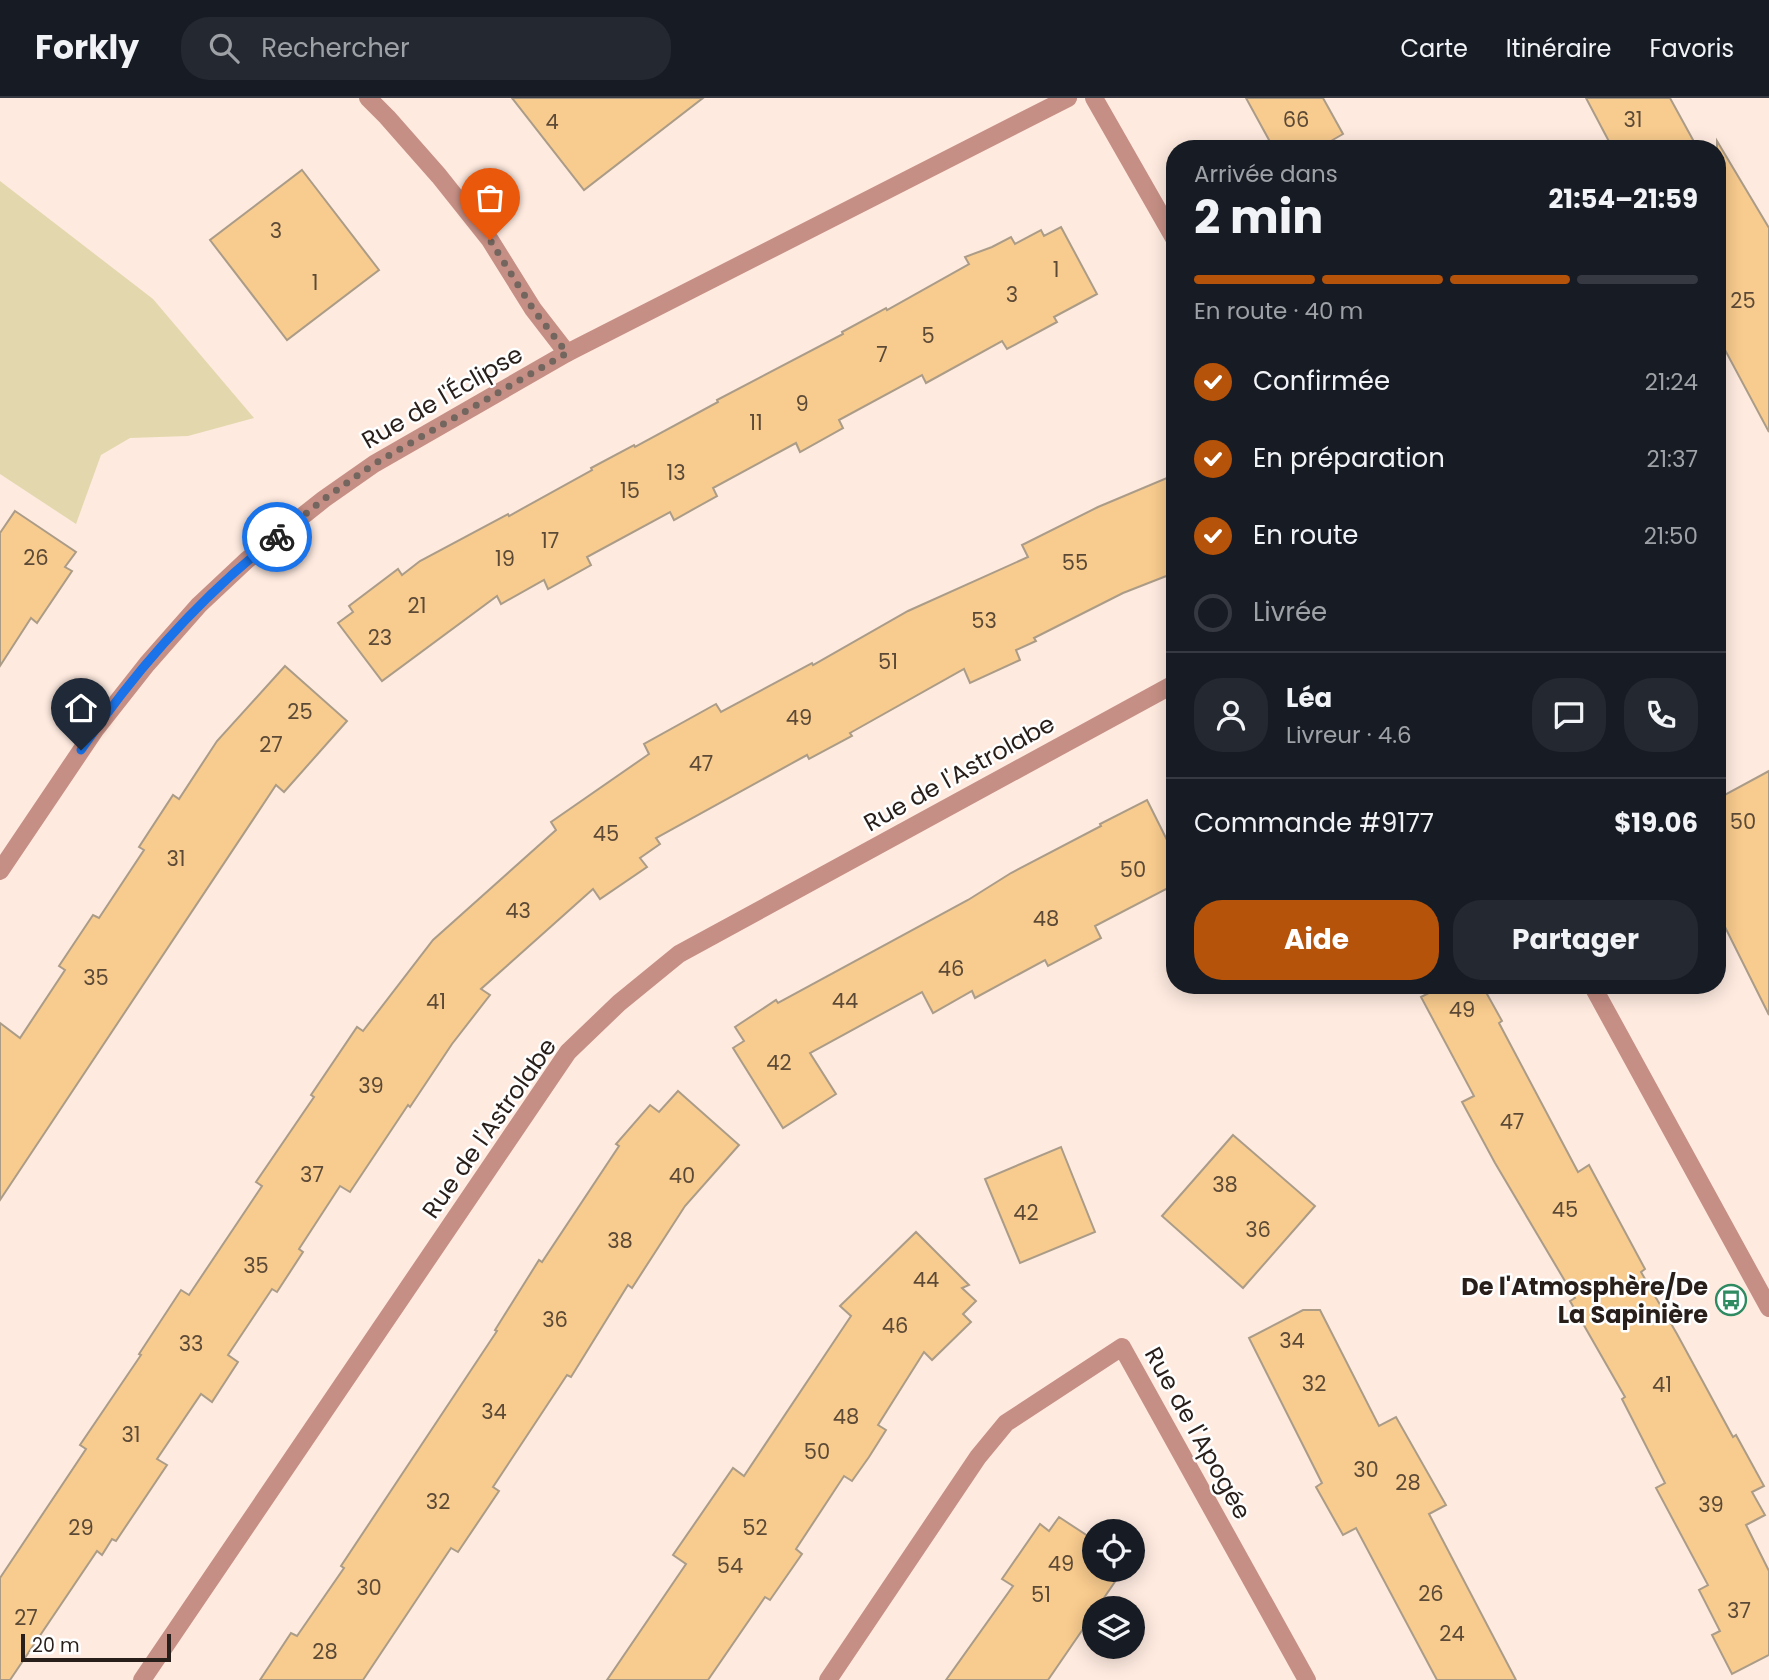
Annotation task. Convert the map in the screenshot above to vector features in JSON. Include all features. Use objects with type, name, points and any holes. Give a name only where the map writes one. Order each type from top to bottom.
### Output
[{"type":"street","points":[[368,98],[439,176],[490,240],[533,309],[567,353]]},
{"type":"street","name":"Rue de l'Éclipse","points":[[0,871],[95,730],[138,675],[199,606],[247,560],[324,499],[374,464],[567,353],[1068,98]]},
{"type":"street","points":[[1094,98],[1166,224]]},
{"type":"street","name":"Rue de l'Astrolabe","points":[[142,1680],[568,1052],[619,1003],[679,954],[1166,688]]},
{"type":"street","points":[[1597,994],[1769,1308]]},
{"type":"street","name":"Rue de l'Apogée","points":[[828,1680],[978,1457],[1006,1423],[1122,1347],[1307,1680]]},
{"type":"shaded area","points":[[0,181],[153,299],[254,418],[188,436],[130,438],[101,455],[76,524],[0,474]]},
{"type":"building","points":[[512,98],[703,98],[584,190]]},
{"type":"building","points":[[1246,98],[1323,98],[1343,134],[1333,140],[1269,140]]},
{"type":"building","points":[[1586,98],[1670,98],[1693,140],[1608,140]]},
{"type":"building","points":[[1726,156],[1769,228],[1769,432],[1726,352]]},
{"type":"building","points":[[302,170],[379,270],[287,340],[210,240]]},
{"type":"building","points":[[1061,227],[1097,294],[1054,317],[1057,322],[1007,349],[1002,341],[926,383],[922,375],[839,420],[843,428],[800,452],[796,443],[713,488],[717,496],[674,520],[670,512],[587,557],[591,565],[548,589],[544,580],[501,604],[497,596],[382,681],[338,623],[353,612],[349,606],[398,569],[402,575],[420,561],[508,514],[509,516],[592,470],[591,468],[718,402],[717,400],[843,334],[842,332],[886,308],[887,310],[969,264],[965,257],[1011,237],[1015,244],[1041,230],[1044,236]]},
{"type":"building","points":[[1166,478],[1166,576],[1123,593],[1034,638],[1036,641],[1016,650],[1020,660],[970,683],[964,669],[850,733],[852,736],[809,759],[807,755],[656,838],[660,844],[640,858],[647,867],[600,899],[593,889],[481,989],[490,995],[452,1044],[410,1107],[408,1105],[350,1192],[340,1186],[299,1249],[303,1252],[277,1292],[272,1289],[228,1355],[238,1362],[212,1402],[201,1394],[157,1459],[167,1465],[116,1541],[112,1539],[102,1555],[97,1551],[10,1680],[0,1680],[0,1578],[86,1449],[80,1445],[181,1290],[189,1295],[262,1186],[256,1182],[314,1097],[311,1095],[357,1027],[363,1031],[433,940],[556,830],[551,822],[649,754],[644,744],[716,704],[721,712],[812,663],[813,665],[908,611],[1028,557],[1022,545],[1098,507]]},
{"type":"building","points":[[15,511],[76,552],[65,567],[72,571],[37,623],[31,618],[0,666],[0,533]]},
{"type":"building","points":[[285,666],[347,721],[284,792],[276,785],[0,1200],[0,1023],[20,1038],[65,970],[59,966],[93,915],[99,918],[144,850],[139,847],[173,795],[179,799],[217,741]]},
{"type":"building","points":[[1769,771],[1769,1015],[1726,929],[1726,794]]},
{"type":"building","points":[[1147,800],[1166,838],[1166,889],[1095,926],[1101,938],[1048,966],[1045,960],[975,998],[972,991],[933,1013],[922,992],[810,1053],[836,1094],[783,1128],[733,1048],[744,1041],[735,1027],[776,1000],[778,1003],[968,900],[1011,873],[1101,826],[1100,824]]},
{"type":"building","points":[[1427,994],[1487,994],[1502,1021],[1499,1023],[1578,1172],[1589,1165],[1645,1269],[1641,1272],[1733,1437],[1736,1435],[1764,1486],[1752,1492],[1765,1515],[1746,1525],[1769,1571],[1769,1655],[1732,1674],[1712,1635],[1720,1631],[1699,1590],[1708,1585],[1656,1488],[1665,1483],[1622,1399],[1625,1397],[1570,1301],[1575,1298],[1462,1102],[1474,1096],[1421,997]]},
{"type":"building","points":[[678,1091],[739,1145],[685,1206],[632,1288],[628,1285],[571,1377],[567,1375],[493,1487],[499,1491],[458,1552],[451,1548],[363,1680],[260,1680],[291,1633],[297,1636],[344,1568],[341,1566],[497,1331],[495,1330],[539,1260],[542,1262],[619,1146],[616,1144],[650,1105],[659,1112]]},
{"type":"building","points":[[1233,1135],[1315,1206],[1243,1288],[1162,1216]]},
{"type":"building","points":[[1061,1147],[1095,1232],[1020,1263],[985,1179]]},
{"type":"building","points":[[916,1232],[969,1285],[962,1288],[976,1301],[963,1314],[971,1322],[932,1360],[924,1352],[878,1425],[886,1430],[869,1457],[852,1481],[844,1476],[796,1549],[802,1554],[770,1600],[765,1597],[708,1680],[607,1680],[686,1564],[673,1555],[733,1468],[744,1476],[851,1316],[840,1306]]},
{"type":"building","points":[[1303,1310],[1320,1310],[1379,1426],[1396,1417],[1446,1505],[1429,1514],[1516,1680],[1437,1680],[1356,1528],[1343,1535],[1316,1487],[1322,1483],[1249,1338]]},
{"type":"building","points":[[1059,1517],[1082,1532],[1082,1582],[1115,1582],[1105,1596],[1082,1596],[1082,1630],[1048,1680],[946,1680],[1013,1586],[1002,1579],[1040,1524],[1049,1531]]},
{"type":"way so far","points":[[277,537],[324,499],[374,464],[567,353],[533,309],[490,240]]},
{"type":"place","name":"De l'Atmosphère/De La Sapinière","points":[[1731,1300]]},
{"type":"route","points":[[81,750],[147,664],[199,606],[247,560],[277,537]]}]
